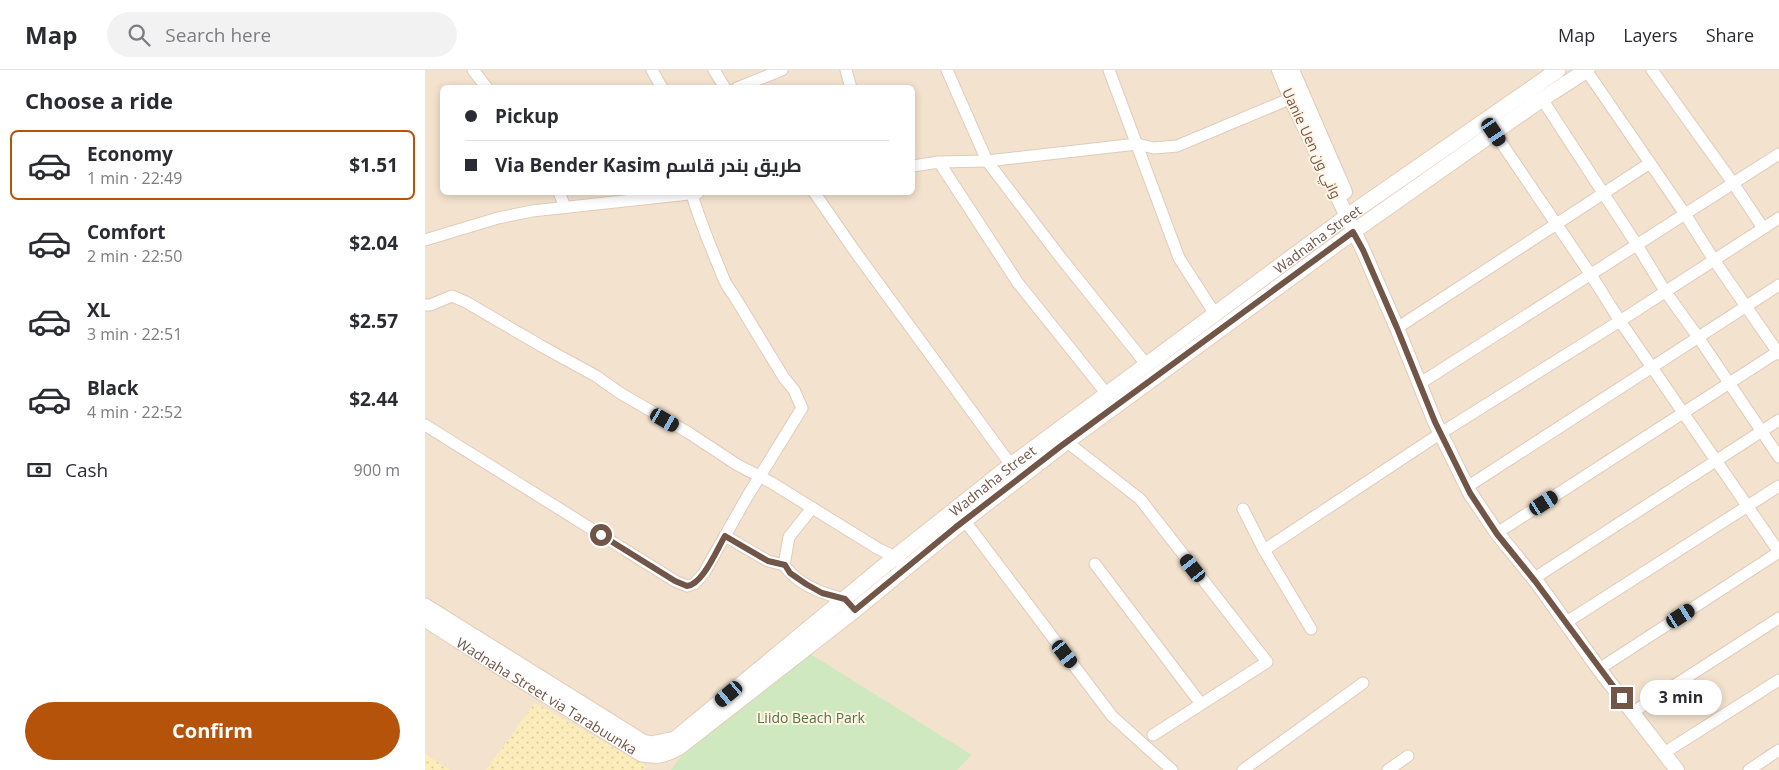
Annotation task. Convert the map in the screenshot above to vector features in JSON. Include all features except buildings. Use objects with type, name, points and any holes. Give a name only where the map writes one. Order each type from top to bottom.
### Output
[{"type":"main road","name":"Wadnaha Street","points":[[425,606],[643,742],[651,744],[675,739],[850,604],[895,557],[1011,465],[1350,214],[1558,70]]},
{"type":"main road","name":"Wadnaha Street via Tarabuunka","points":[[425,619],[643,754],[661,756],[678,748],[850,604],[905,569],[1067,442],[1356,230],[1494,132],[1587,70]]},
{"type":"street","points":[[473,70],[485,85]]},
{"type":"street","points":[[652,70],[661,85]]},
{"type":"street","points":[[714,70],[723,85]]},
{"type":"street","points":[[744,85],[782,70]]},
{"type":"street","points":[[846,70],[850,85]]},
{"type":"street","points":[[947,70],[987,161],[1061,258],[1146,364]]},
{"type":"street","points":[[1109,70],[1179,258],[1215,314]]},
{"type":"street","name":"Uanie Uen واني ون","points":[[1279,70],[1296,97],[1350,214],[1419,384],[1467,487],[1497,534],[1533,578],[1599,670],[1677,770]]},
{"type":"street","name":"Uanie Uen واني ون","points":[[1292,70],[1296,97]]},
{"type":"street","points":[[1497,534],[1779,352],[1713,260],[1685,214],[1587,70]]},
{"type":"street","points":[[1652,70],[1763,228]]},
{"type":"street","points":[[915,166],[939,162],[987,161],[1137,144],[1155,148],[1177,146],[1296,97]]},
{"type":"street","points":[[1542,99],[1665,291],[1779,457]]},
{"type":"street","points":[[1494,132],[1620,321],[1779,552],[1599,670]]},
{"type":"street","points":[[1419,384],[1779,154]]},
{"type":"street","points":[[939,162],[1018,283],[1106,394]]},
{"type":"street","points":[[1397,328],[1650,163]]},
{"type":"street","points":[[560,195],[565,207]]},
{"type":"street","points":[[425,240],[498,218],[532,211],[676,195]]},
{"type":"street","points":[[425,424],[683,585],[691,586],[704,573],[759,477],[802,408],[794,390],[784,378],[725,284],[712,254],[696,195]]},
{"type":"street","points":[[816,195],[1011,465]]},
{"type":"street","points":[[1264,550],[1441,433],[1620,321],[1779,218]]},
{"type":"street","points":[[1467,487],[1779,285]]},
{"type":"street","points":[[425,305],[430,305],[453,296],[466,302],[596,376],[620,393],[895,557],[905,569]]},
{"type":"street","points":[[1533,578],[1779,420]]},
{"type":"street","points":[[1067,442],[1140,499],[1267,662],[1153,735]]},
{"type":"street","points":[[1565,623],[1779,486]]},
{"type":"street","points":[[812,508],[789,538],[785,565],[790,573],[822,593],[850,604]]},
{"type":"street","points":[[1243,509],[1264,550],[1311,629]]},
{"type":"street","points":[[965,521],[1112,716],[1172,770]]},
{"type":"street","points":[[725,536],[768,561],[785,565]]},
{"type":"street","points":[[1095,564],[1201,704]]},
{"type":"street","points":[[1633,712],[1779,618]]},
{"type":"street","points":[[1664,753],[1779,680]]},
{"type":"street","points":[[1243,770],[1363,683]]},
{"type":"street","points":[[1749,770],[1779,750]]},
{"type":"street","points":[[1388,770],[1408,756]]},
{"type":"shaded area","points":[[425,70],[1779,70],[1779,770],[644,770],[646,766],[535,703],[486,770],[450,770],[425,754]]},
{"type":"sand","points":[[535,703],[646,766],[644,770],[486,770]]},
{"type":"sand","points":[[425,754],[450,770],[425,770]]},
{"type":"green space","name":"Liido Beach Park","points":[[809,653],[972,755],[957,770],[671,770],[686,750]]},
{"type":"route","points":[[601,535],[675,581],[687,586],[694,584],[704,573],[725,536],[768,561],[785,565],[790,573],[822,593],[845,599],[855,610],[956,527],[1061,446],[1353,232],[1363,250],[1397,328],[1435,422],[1470,493],[1497,534],[1535,581],[1599,670],[1622,698]]}]
